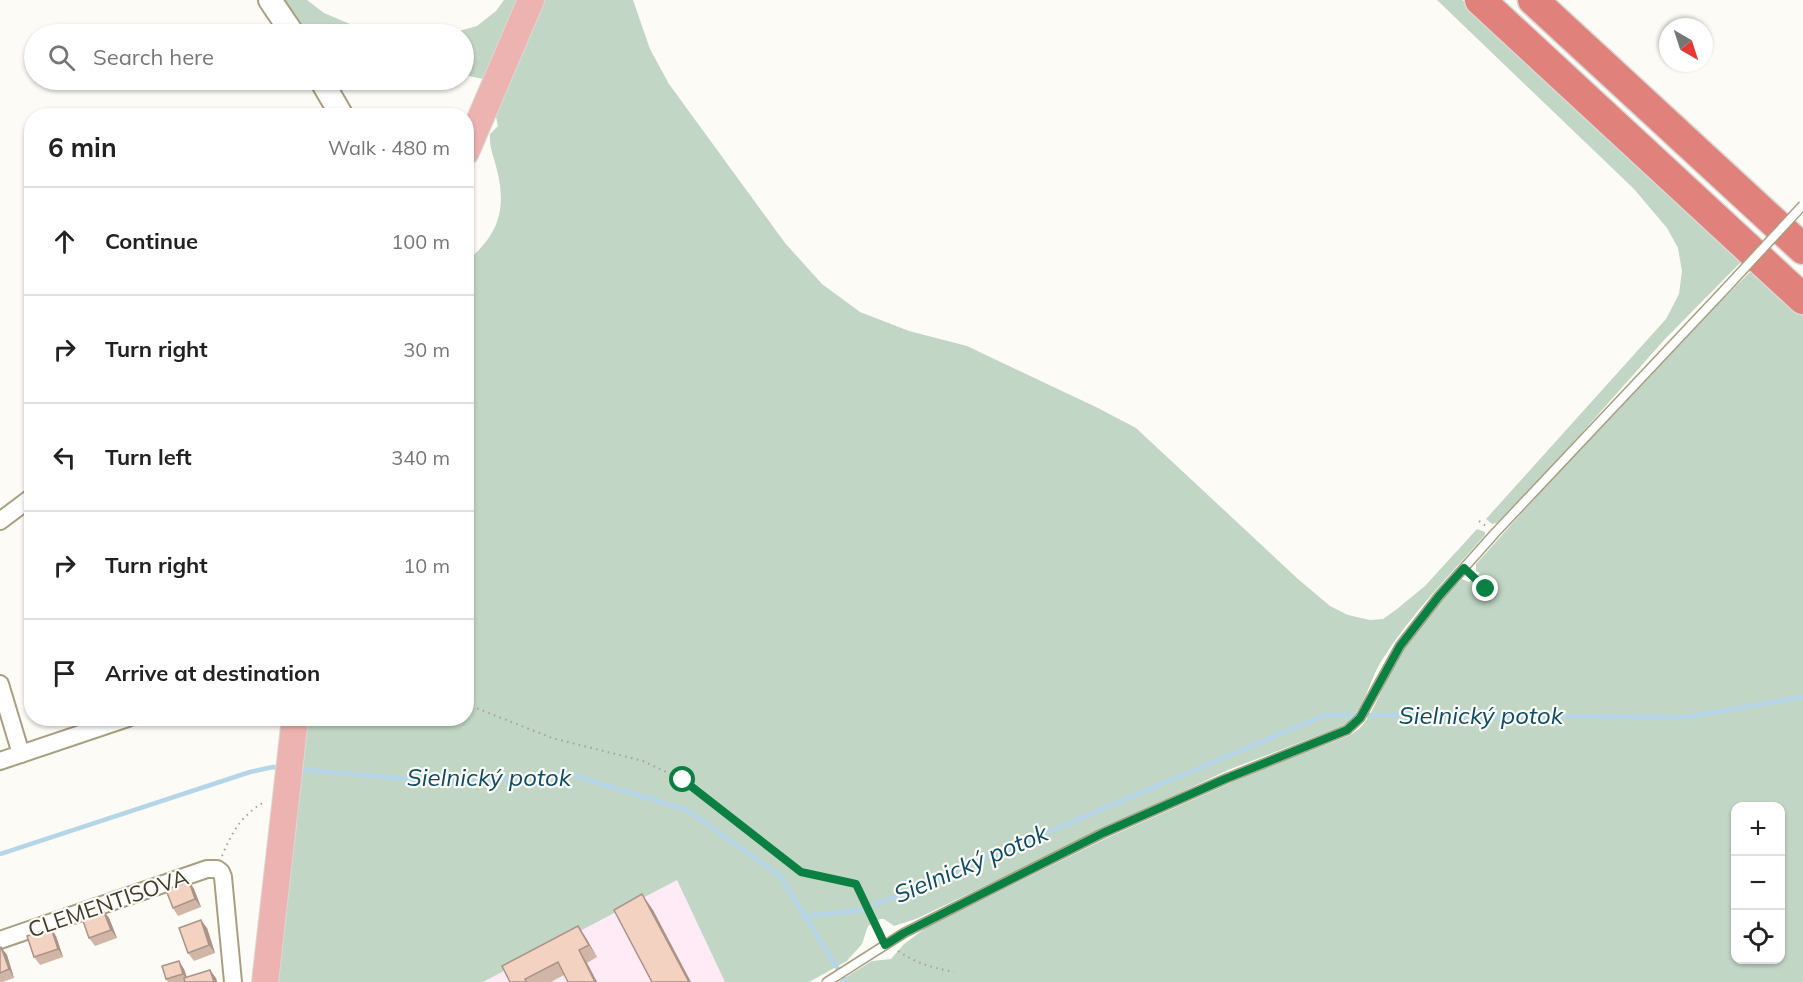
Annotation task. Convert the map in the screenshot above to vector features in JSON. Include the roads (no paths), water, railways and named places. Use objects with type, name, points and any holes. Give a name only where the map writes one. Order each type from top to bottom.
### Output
[{"type":"highway","points":[[1480,0],[1803,299]]},
{"type":"highway","points":[[1533,0],[1803,249]]},
{"type":"main road","points":[[474,133],[531,0]]},
{"type":"main road","points":[[265,982],[294,726]]},
{"type":"street","points":[[270,0],[286,24]]},
{"type":"street","points":[[327,90],[337,108]]},
{"type":"street","points":[[0,521],[24,503]]},
{"type":"street","points":[[1,693],[21,754]]},
{"type":"street","points":[[0,761],[104,726]]},
{"type":"street","name":"CLEMENTISOVA","points":[[0,940],[207,869],[217,869],[223,877],[233,982]]},
{"type":"lane","points":[[827,982],[887,943],[1103,833],[1225,779],[1347,730],[1360,718],[1400,646],[1439,596],[1803,205]]},
{"type":"waterway","name":"Sielnický potok","points":[[805,916],[863,910],[1325,715],[1687,717],[1803,697]]},
{"type":"waterway","name":"Sielnický potok","points":[[0,854],[250,772],[273,767],[282,768]]},
{"type":"waterway","name":"Sielnický potok","points":[[296,769],[449,783],[569,774],[687,810],[780,876],[846,982]]}]
